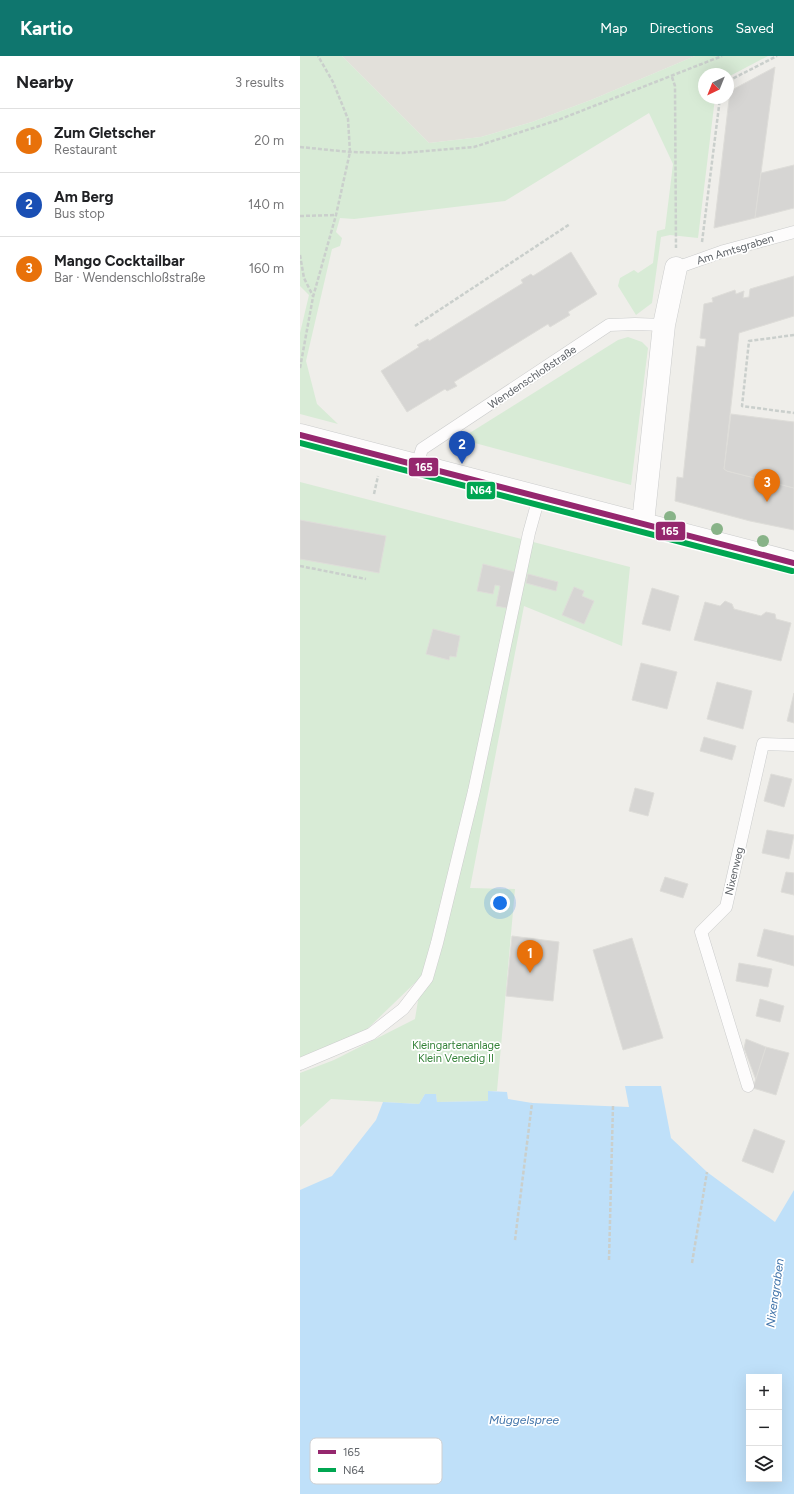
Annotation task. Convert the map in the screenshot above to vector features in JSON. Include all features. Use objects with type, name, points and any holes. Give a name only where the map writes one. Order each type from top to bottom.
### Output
[{"type":"street","points":[[643,523],[664,325],[676,268]]},
{"type":"street","points":[[300,435],[643,523],[794,564]]},
{"type":"lane","name":"Am Amtsgraben","points":[[676,268],[794,232]]},
{"type":"lane","name":"Wendenschloßstraße","points":[[417,465],[422,449],[608,325],[664,325]]},
{"type":"lane","points":[[300,1064],[371,1034],[403,1009],[427,978],[474,791],[529,533],[539,497]]},
{"type":"lane","name":"Nixenweg","points":[[748,1086],[701,932],[726,907],[763,744],[794,745]]},
{"type":"path","points":[[300,368],[313,297],[336,215],[350,152],[348,119],[333,82],[318,56]]},
{"type":"path","points":[[300,147],[350,152],[402,153],[474,147],[558,120],[643,86],[672,77],[722,56]]},
{"type":"path","points":[[734,78],[777,56]]},
{"type":"path","points":[[672,77],[674,86],[676,268]]},
{"type":"path","points":[[705,258],[701,246],[719,104]]},
{"type":"path","points":[[300,216],[336,215]]},
{"type":"path","points":[[415,326],[570,224]]},
{"type":"path","points":[[300,255],[304,278],[313,297]]},
{"type":"path","points":[[794,335],[749,341],[742,406],[794,414]]},
{"type":"path","points":[[374,494],[379,472]]},
{"type":"path","points":[[300,566],[366,579]]},
{"type":"path","points":[[515,1240],[532,1103]]},
{"type":"path","points":[[609,1260],[613,1106]]},
{"type":"path","points":[[692,1263],[707,1172]]},
{"type":"shaded area","points":[[342,56],[695,56],[591,100],[532,122],[481,137],[429,143]]},
{"type":"green space","points":[[300,56],[342,56],[429,143],[481,137],[532,122],[591,100],[695,56],[768,56],[734,74],[734,68],[698,68],[698,104],[714,104],[698,238],[670,235],[661,237],[652,303],[636,315],[618,286],[620,278],[634,270],[638,273],[653,263],[657,231],[665,229],[673,164],[649,113],[505,201],[354,219],[340,218],[336,232],[342,238],[340,246],[332,249],[306,361],[317,404],[338,424],[300,414],[300,333],[309,295],[300,286]]},
{"type":"green space","points":[[628,337],[642,342],[648,348],[631,485],[460,439],[618,340]]},
{"type":"green space","name":"Kleingartenanlage Klein Venedig II","points":[[300,482],[630,567],[622,646],[524,606],[470,888],[515,889],[497,1091],[488,1091],[488,1101],[437,1102],[436,1094],[425,1094],[419,1104],[331,1099],[300,1127],[300,1073],[334,1060],[415,1019],[422,976],[361,1035],[300,1058]]},
{"type":"water","points":[[625,1086],[661,1086],[671,1138],[707,1172],[775,1222],[794,1190],[794,1494],[300,1494],[300,1190],[332,1176],[376,1120],[383,1102],[419,1104],[425,1094],[436,1094],[437,1102],[488,1101],[488,1091],[507,1092],[508,1099],[532,1103],[629,1107]]},
{"type":"building","points":[[775,67],[755,218],[714,228],[728,104],[734,104],[734,89]]},
{"type":"building","points":[[794,165],[794,208],[755,218],[761,173]]},
{"type":"building","points":[[571,252],[597,294],[568,312],[570,315],[550,327],[548,324],[454,382],[457,386],[447,391],[445,389],[407,412],[381,371],[419,347],[417,345],[428,339],[429,341],[523,283],[521,280],[531,274],[533,276]]},
{"type":"building","points":[[794,276],[794,316],[739,333],[724,469],[794,488],[794,530],[750,521],[675,501],[677,477],[683,478],[697,346],[705,347],[706,339],[700,338],[704,304],[713,302],[712,298],[735,290],[736,294],[744,291],[743,298],[749,297],[750,289]]},
{"type":"building","points":[[731,414],[794,422],[794,488],[724,469]]},
{"type":"building","points":[[300,520],[386,536],[379,573],[300,559]]},
{"type":"building","points":[[483,564],[515,572],[507,608],[496,606],[500,586],[495,585],[493,594],[477,591]]},
{"type":"building","points":[[528,574],[558,582],[556,591],[526,583]]},
{"type":"building","points":[[574,587],[584,591],[582,596],[594,601],[584,624],[562,615]]},
{"type":"building","points":[[652,588],[679,596],[670,631],[642,624]]},
{"type":"building","points":[[725,601],[732,604],[734,609],[761,616],[766,612],[775,614],[776,619],[791,623],[781,661],[694,640],[705,602],[720,606]]},
{"type":"building","points":[[433,629],[460,636],[456,657],[450,656],[449,660],[426,654]]},
{"type":"building","points":[[641,663],[677,672],[667,709],[632,700]]},
{"type":"building","points":[[717,682],[752,691],[743,729],[707,719]]},
{"type":"building","points":[[794,693],[794,723],[787,721]]},
{"type":"building","points":[[704,737],[736,746],[732,760],[700,751]]},
{"type":"building","points":[[771,774],[792,779],[784,807],[764,801]]},
{"type":"building","points":[[635,788],[654,793],[648,816],[629,811]]},
{"type":"building","points":[[767,830],[794,835],[789,859],[762,853]]},
{"type":"building","points":[[786,872],[794,873],[794,895],[781,892]]},
{"type":"building","points":[[665,877],[688,884],[683,898],[660,891]]},
{"type":"building","points":[[764,929],[794,936],[794,966],[757,956]]},
{"type":"building","points":[[512,936],[559,942],[553,1001],[506,996]]},
{"type":"building","points":[[632,938],[663,1038],[623,1050],[593,950]]},
{"type":"building","points":[[739,963],[772,969],[768,987],[736,981]]},
{"type":"building","points":[[760,999],[784,1006],[780,1022],[756,1016]]},
{"type":"building","points":[[746,1039],[766,1047],[756,1080],[744,1048]]},
{"type":"building","points":[[766,1047],[789,1053],[776,1095],[753,1088]]},
{"type":"building","points":[[754,1129],[785,1141],[773,1173],[742,1161]]},
{"type":"transit line","name":"165","points":[[300,435],[794,563]]},
{"type":"transit line","name":"N64","points":[[300,443],[792,571]]},
{"type":"place","name":"Am Berg","points":[[462,464]]},
{"type":"place","name":"Mango Cocktailbar","points":[[767,502]]},
{"type":"place","name":"Zum Gletscher","points":[[530,973]]},
{"type":"water label","name":"Nixengraben","points":[[775,1293]]},
{"type":"water label","name":"Müggelspree","points":[[524,1420]]}]
